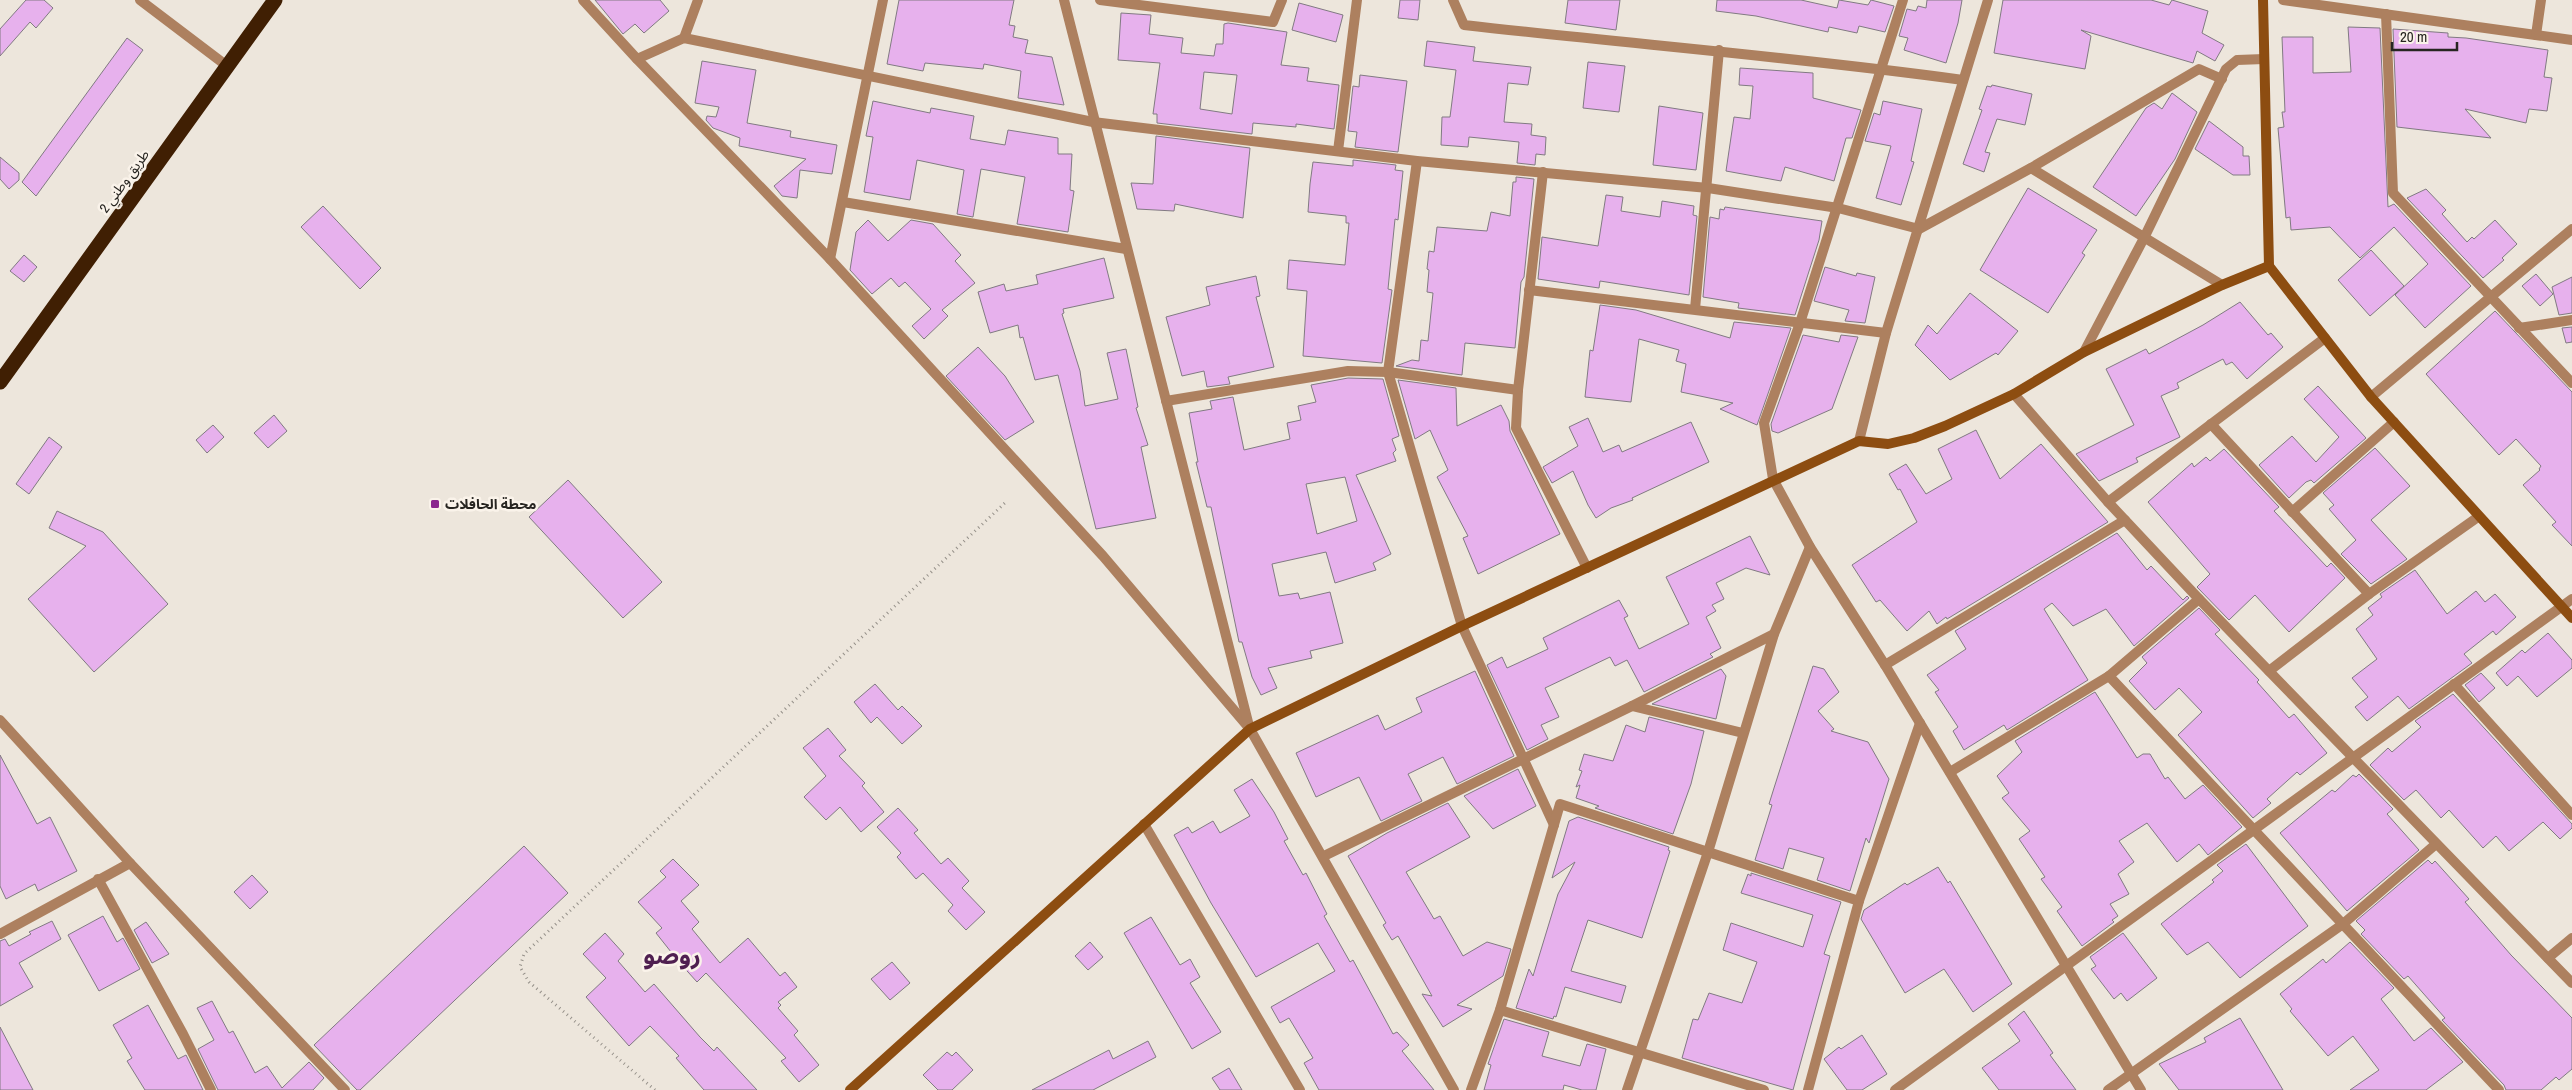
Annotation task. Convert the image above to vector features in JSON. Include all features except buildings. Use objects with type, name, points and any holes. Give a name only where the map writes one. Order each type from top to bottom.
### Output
[{"type":"highway","name":"طريق وطني 2","points":[[0,382],[274,0]]},
{"type":"street","points":[[140,0],[228,66]]},
{"type":"street","points":[[583,0],[637,60],[830,259],[1102,556],[1250,729],[1324,856],[1454,1090]]},
{"type":"street","points":[[684,38],[698,0]]},
{"type":"street","points":[[830,259],[883,0]]},
{"type":"street","points":[[1064,0],[1093,122],[1250,729]]},
{"type":"street","points":[[1100,0],[1273,22],[1282,0]]},
{"type":"street","points":[[1454,0],[1464,25],[1590,39],[1719,50],[1963,80]]},
{"type":"street","points":[[1904,0],[1800,324],[1764,423],[1773,479],[1810,547],[1920,722],[2141,1090]]},
{"type":"street","points":[[1859,441],[1886,333],[1988,0]]},
{"type":"street","points":[[2263,0],[2269,266],[2371,397],[2478,517],[2572,618]]},
{"type":"street","points":[[2283,0],[2572,40]]},
{"type":"street","points":[[2536,35],[2541,0]]},
{"type":"street","points":[[1338,152],[1354,1]]},
{"type":"street","points":[[2386,14],[2393,193],[2572,383]]},
{"type":"street","points":[[637,60],[684,38],[868,74],[1093,122],[1417,161],[1708,188],[1838,208],[1919,229],[2031,168],[2199,69],[2222,79]]},
{"type":"street","points":[[1695,309],[1708,188],[1719,50]]},
{"type":"street","points":[[2084,352],[2144,238],[2226,69],[2237,60],[2264,59]]},
{"type":"street","points":[[1417,161],[1388,372],[1462,626],[1554,825]]},
{"type":"street","points":[[2031,168],[2222,285]]},
{"type":"street","points":[[1543,172],[1518,390],[1516,428],[1586,568]]},
{"type":"street","points":[[843,202],[1126,249]]},
{"type":"street","points":[[2371,397],[2572,229]]},
{"type":"street","points":[[850,1090],[1250,729],[1773,479],[1859,441],[1888,444],[1914,438],[2014,394],[2084,352],[2222,285],[2269,266]]},
{"type":"street","points":[[1529,290],[1886,333]]},
{"type":"street","points":[[2520,328],[2572,320]]},
{"type":"street","points":[[2108,502],[2325,338]]},
{"type":"street","points":[[1166,401],[1348,371],[1388,372],[1518,390]]},
{"type":"street","points":[[2014,394],[2108,502],[2199,599],[2572,984]]},
{"type":"street","points":[[2292,512],[2394,422]]},
{"type":"street","points":[[2211,424],[2369,594]]},
{"type":"street","points":[[2269,671],[2369,594],[2478,517]]},
{"type":"street","points":[[1885,665],[2125,520]]},
{"type":"street","points":[[1627,1090],[1638,1052],[1708,852],[1774,634],[1810,547]]},
{"type":"street","points":[[1950,772],[2109,676],[2199,599]]},
{"type":"street","points":[[1895,1090],[2572,599]]},
{"type":"street","points":[[1324,856],[1632,706],[1774,634]]},
{"type":"street","points":[[2109,676],[2499,1090]]},
{"type":"street","points":[[2454,684],[2572,815]]},
{"type":"street","points":[[1632,706],[1743,733]]},
{"type":"street","points":[[0,720],[130,863],[345,1090]]},
{"type":"street","points":[[1808,1090],[1859,901],[1920,722]]},
{"type":"street","points":[[1470,1090],[1500,1010],[1560,804],[1859,901]]},
{"type":"street","points":[[1144,824],[1300,1090]]},
{"type":"street","points":[[2108,1090],[2343,924],[2436,844]]},
{"type":"street","points":[[0,934],[130,863]]},
{"type":"street","points":[[98,879],[183,1034],[211,1090]]},
{"type":"street","points":[[2548,958],[2572,938]]},
{"type":"street","points":[[1500,1010],[1764,1090]]},
{"type":"path","points":[[655,1090],[529,982],[520,967],[524,954],[1007,501]]},
{"type":"place","name":"محطة الحافلات","points":[[435,504]]},
{"type":"district","name":"روصو","points":[[672,956]]}]
